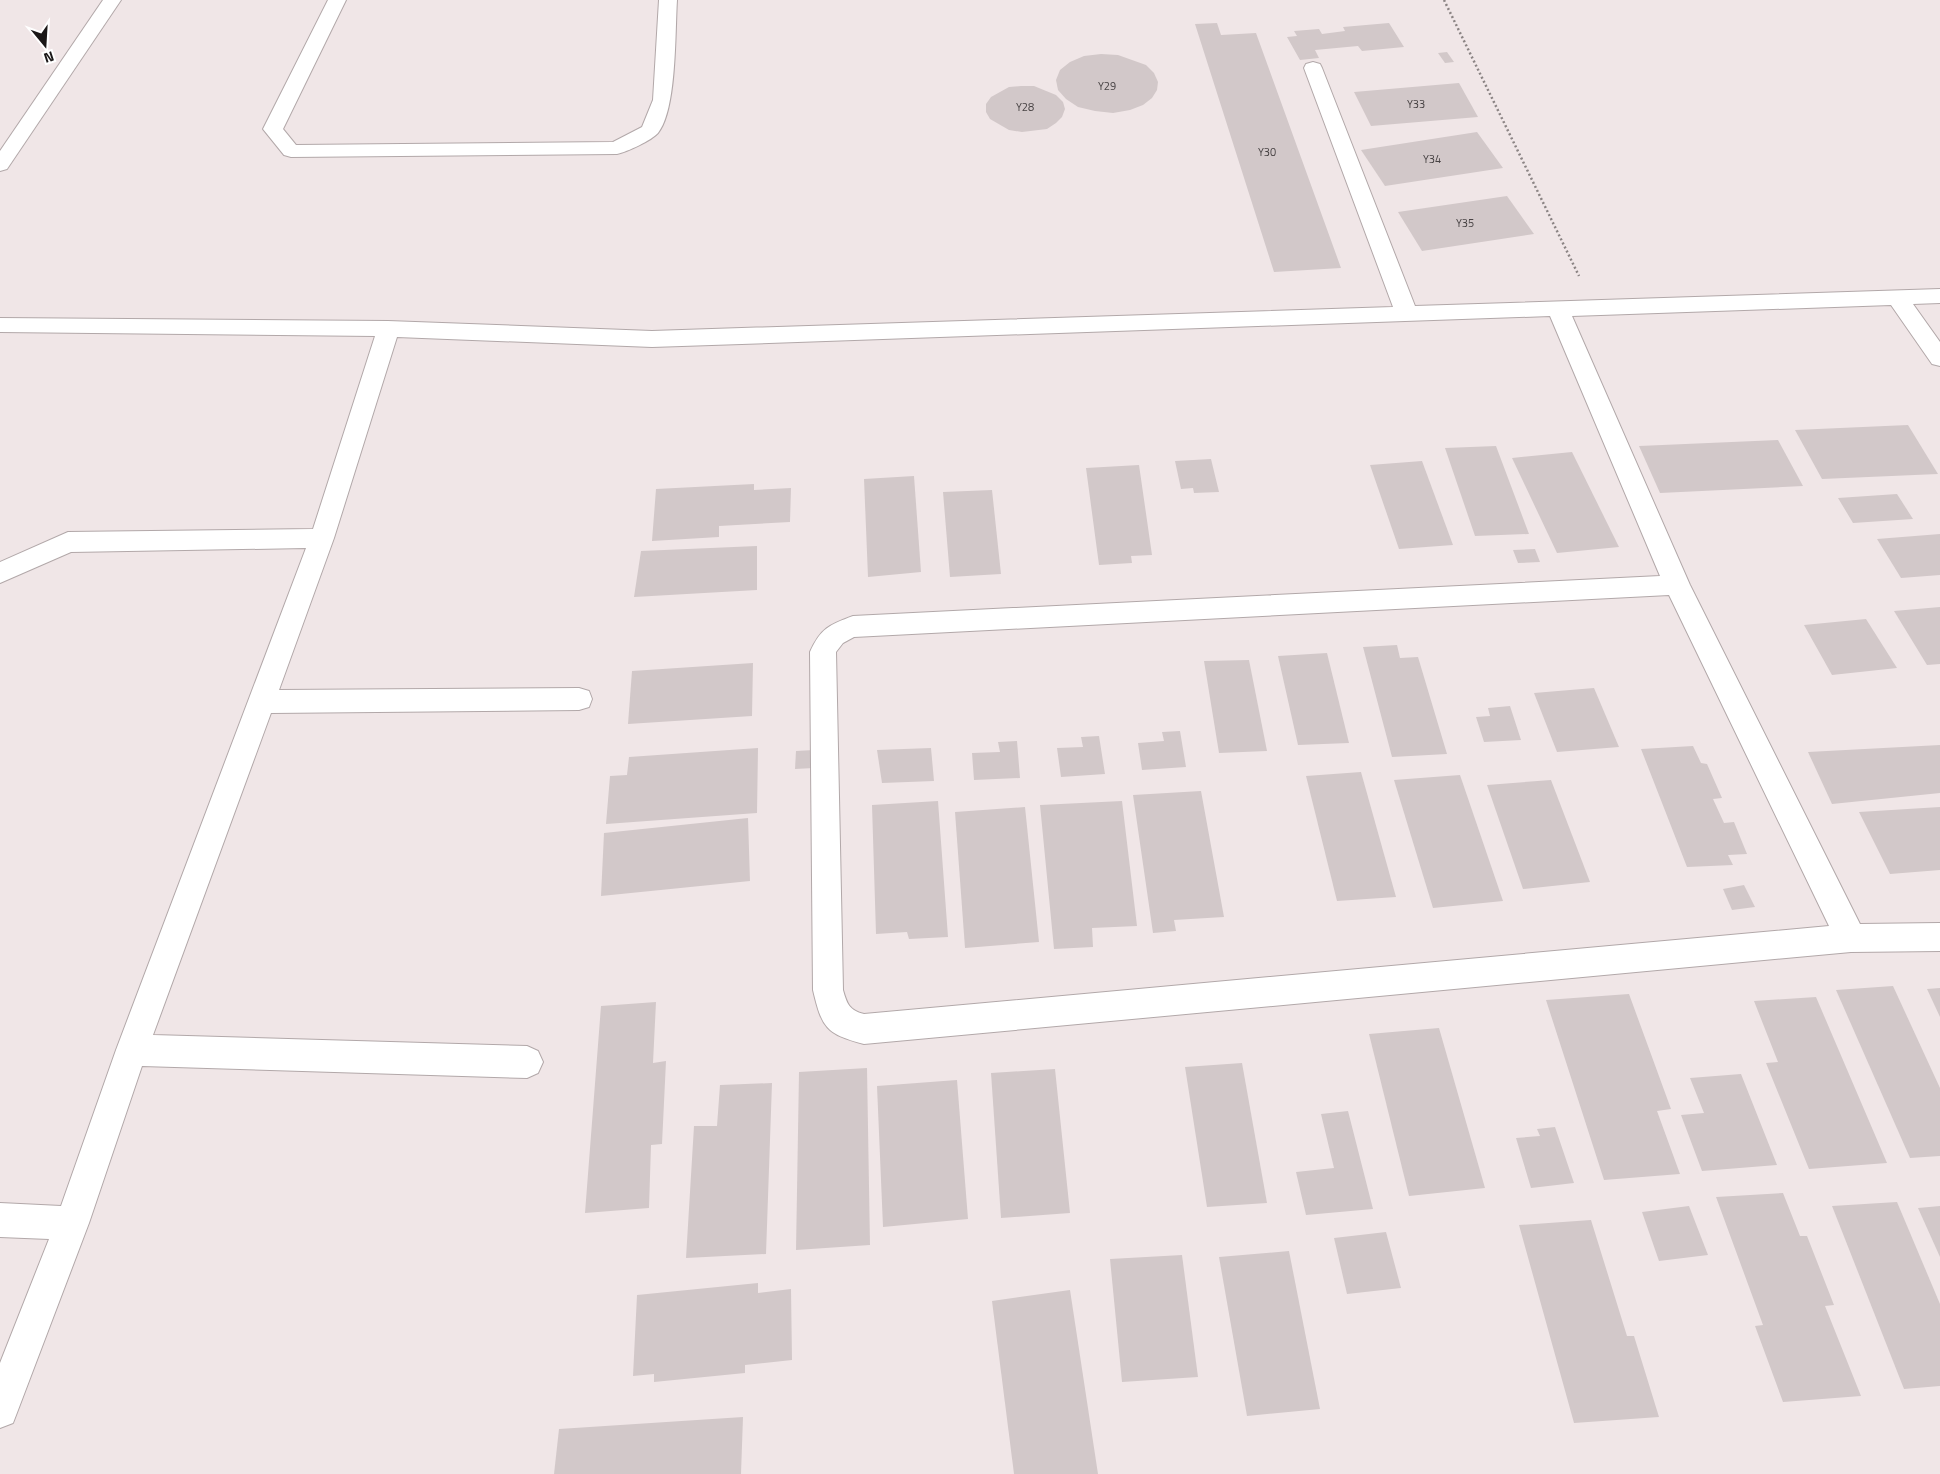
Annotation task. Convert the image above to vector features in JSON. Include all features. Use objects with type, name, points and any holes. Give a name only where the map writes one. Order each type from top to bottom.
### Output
[{"type":"street","points":[[0,165],[112,0]]},
{"type":"street","points":[[337,0],[273,129],[291,151],[617,148],[650,130],[662,100],[668,0]]},
{"type":"street","points":[[1313,68],[1406,314]]},
{"type":"street","points":[[0,325],[388,330],[652,339],[1940,296]]},
{"type":"street","points":[[1897,298],[1940,358]]},
{"type":"street","points":[[1558,309],[1676,585],[1850,938]]},
{"type":"street","points":[[0,1410],[72,1224],[132,1050],[322,538],[388,330]]},
{"type":"street","points":[[0,573],[68,542],[322,538]]},
{"type":"street","points":[[1676,585],[853,627],[835,634],[828,640],[823,652],[828,990],[834,1012],[843,1023],[864,1029],[1850,938],[1940,937]]},
{"type":"street","points":[[261,702],[579,699]]},
{"type":"street","points":[[132,1050],[527,1062]]},
{"type":"street","points":[[0,1220],[72,1224]]},
{"type":"path","points":[[1444,0],[1594,308]]},
{"type":"building","points":[[1217,23],[1221,35],[1256,33],[1341,268],[1274,272],[1195,24]]},
{"type":"building","points":[[1389,23],[1404,47],[1362,51],[1358,46],[1315,50],[1319,58],[1300,60],[1287,37],[1297,36],[1294,31],[1319,29],[1322,34],[1345,31],[1343,27]]},
{"type":"building","points":[[1447,52],[1454,62],[1445,63],[1438,53]]},
{"type":"building","points":[[1118,55],[1146,65],[1154,73],[1158,82],[1157,90],[1152,98],[1143,105],[1130,110],[1113,113],[1078,107],[1066,99],[1058,90],[1056,80],[1060,70],[1070,62],[1084,56]]},
{"type":"building","points":[[1459,83],[1478,117],[1371,126],[1354,92]]},
{"type":"building","points":[[1034,86],[1056,95],[1063,102],[1065,109],[1062,117],[1047,129],[1022,132],[1009,130],[990,119],[986,112],[986,104],[991,97],[1009,87]]},
{"type":"building","points":[[1477,132],[1503,168],[1385,186],[1361,150]]},
{"type":"building","points":[[1507,196],[1534,234],[1422,251],[1398,212]]},
{"type":"building","points":[[1908,425],[1938,474],[1822,479],[1795,430]]},
{"type":"building","points":[[1778,440],[1803,486],[1660,493],[1639,446]]},
{"type":"building","points":[[1496,446],[1529,534],[1475,536],[1445,448]]},
{"type":"building","points":[[1572,452],[1619,547],[1557,553],[1512,458]]},
{"type":"building","points":[[1211,459],[1219,492],[1194,493],[1193,488],[1181,489],[1175,461]]},
{"type":"building","points":[[1422,461],[1453,545],[1399,549],[1370,465]]},
{"type":"building","points":[[1139,465],[1152,555],[1131,556],[1132,563],[1099,565],[1086,468]]},
{"type":"building","points":[[914,476],[921,572],[868,577],[864,479]]},
{"type":"building","points":[[754,484],[754,490],[791,488],[790,522],[719,526],[719,537],[652,541],[656,489]]},
{"type":"building","points":[[992,490],[1001,574],[950,577],[943,492]]},
{"type":"building","points":[[1897,494],[1913,519],[1853,523],[1838,498]]},
{"type":"building","points":[[1940,534],[1940,575],[1901,578],[1877,539]]},
{"type":"building","points":[[757,546],[757,590],[634,597],[641,551]]},
{"type":"building","points":[[1535,549],[1540,562],[1518,563],[1513,550]]},
{"type":"building","points":[[1940,607],[1940,664],[1927,665],[1894,611]]},
{"type":"building","points":[[1866,619],[1897,668],[1832,675],[1804,625]]},
{"type":"building","points":[[1397,645],[1400,658],[1418,657],[1447,754],[1392,757],[1363,647]]},
{"type":"building","points":[[1327,653],[1349,743],[1298,745],[1278,656]]},
{"type":"building","points":[[1249,660],[1267,751],[1219,753],[1204,661]]},
{"type":"building","points":[[753,663],[752,716],[628,724],[632,671]]},
{"type":"building","points":[[1594,688],[1619,747],[1557,752],[1534,693]]},
{"type":"building","points":[[1510,706],[1521,740],[1484,742],[1476,717],[1490,716],[1488,708]]},
{"type":"building","points":[[1180,731],[1186,767],[1142,770],[1138,743],[1164,741],[1162,732]]},
{"type":"building","points":[[1099,736],[1105,774],[1061,777],[1057,748],[1083,747],[1081,737]]},
{"type":"building","points":[[1017,741],[1020,778],[974,780],[972,753],[1000,752],[998,742]]},
{"type":"building","points":[[1940,745],[1940,793],[1832,804],[1808,752]]},
{"type":"building","points":[[1693,746],[1701,763],[1707,764],[1722,798],[1713,799],[1724,823],[1734,822],[1747,854],[1728,855],[1733,865],[1687,867],[1641,749]]},
{"type":"building","points":[[758,748],[757,813],[606,824],[610,776],[627,775],[629,757]]},
{"type":"building","points":[[931,748],[934,781],[882,783],[877,750]]},
{"type":"building","points":[[814,750],[814,768],[795,769],[796,751]]},
{"type":"building","points":[[1361,772],[1396,897],[1337,901],[1306,776]]},
{"type":"building","points":[[1460,775],[1503,901],[1433,908],[1394,780]]},
{"type":"building","points":[[1551,780],[1590,882],[1523,889],[1487,785]]},
{"type":"building","points":[[1201,791],[1224,917],[1174,920],[1176,931],[1153,933],[1133,795]]},
{"type":"building","points":[[938,801],[948,937],[909,939],[907,932],[876,934],[872,805]]},
{"type":"building","points":[[1122,801],[1137,926],[1092,928],[1093,947],[1054,949],[1040,805]]},
{"type":"building","points":[[1025,807],[1039,942],[965,948],[955,812]]},
{"type":"building","points":[[1940,807],[1940,870],[1890,874],[1859,812]]},
{"type":"building","points":[[748,818],[750,881],[601,896],[604,833]]},
{"type":"building","points":[[1744,885],[1755,907],[1732,910],[1723,889]]},
{"type":"building","points":[[1893,986],[1940,1088],[1940,1156],[1910,1158],[1836,990]]},
{"type":"building","points":[[1940,988],[1940,1017],[1927,989]]},
{"type":"building","points":[[1629,994],[1671,1109],[1657,1111],[1680,1174],[1604,1180],[1546,1000]]},
{"type":"building","points":[[1816,997],[1887,1163],[1809,1169],[1766,1063],[1778,1062],[1754,1001]]},
{"type":"building","points":[[656,1002],[653,1063],[666,1061],[662,1144],[651,1145],[649,1208],[585,1213],[601,1006]]},
{"type":"building","points":[[1439,1028],[1485,1188],[1409,1196],[1369,1034]]},
{"type":"building","points":[[1242,1063],[1267,1203],[1207,1207],[1185,1067]]},
{"type":"building","points":[[867,1068],[870,1245],[796,1250],[799,1072]]},
{"type":"building","points":[[1055,1069],[1070,1213],[1001,1218],[991,1073]]},
{"type":"building","points":[[1741,1074],[1777,1165],[1702,1171],[1681,1115],[1704,1113],[1690,1078]]},
{"type":"building","points":[[957,1080],[968,1219],[883,1227],[877,1086]]},
{"type":"building","points":[[772,1083],[766,1254],[686,1258],[694,1126],[717,1126],[720,1085]]},
{"type":"building","points":[[1348,1111],[1373,1209],[1306,1215],[1296,1172],[1334,1168],[1321,1114]]},
{"type":"building","points":[[1555,1127],[1574,1183],[1531,1188],[1516,1138],[1540,1136],[1537,1129]]},
{"type":"building","points":[[1783,1193],[1800,1236],[1807,1236],[1834,1305],[1825,1306],[1861,1396],[1783,1402],[1755,1326],[1763,1325],[1716,1197]]},
{"type":"building","points":[[1897,1202],[1940,1304],[1940,1386],[1904,1389],[1832,1206]]},
{"type":"building","points":[[1689,1206],[1708,1255],[1659,1261],[1642,1212]]},
{"type":"building","points":[[1940,1206],[1940,1257],[1918,1208]]},
{"type":"building","points":[[1591,1220],[1627,1336],[1634,1336],[1659,1417],[1574,1423],[1519,1225]]},
{"type":"building","points":[[1386,1232],[1401,1288],[1347,1294],[1334,1238]]},
{"type":"building","points":[[1289,1251],[1320,1409],[1247,1416],[1219,1257]]},
{"type":"building","points":[[1182,1255],[1198,1377],[1122,1382],[1110,1259]]},
{"type":"building","points":[[758,1283],[758,1293],[791,1289],[792,1360],[745,1365],[745,1373],[654,1382],[654,1374],[633,1376],[637,1295]]},
{"type":"building","points":[[1070,1290],[1098,1474],[1014,1474],[992,1301]]},
{"type":"building","points":[[743,1417],[741,1474],[554,1474],[559,1429]]}]
